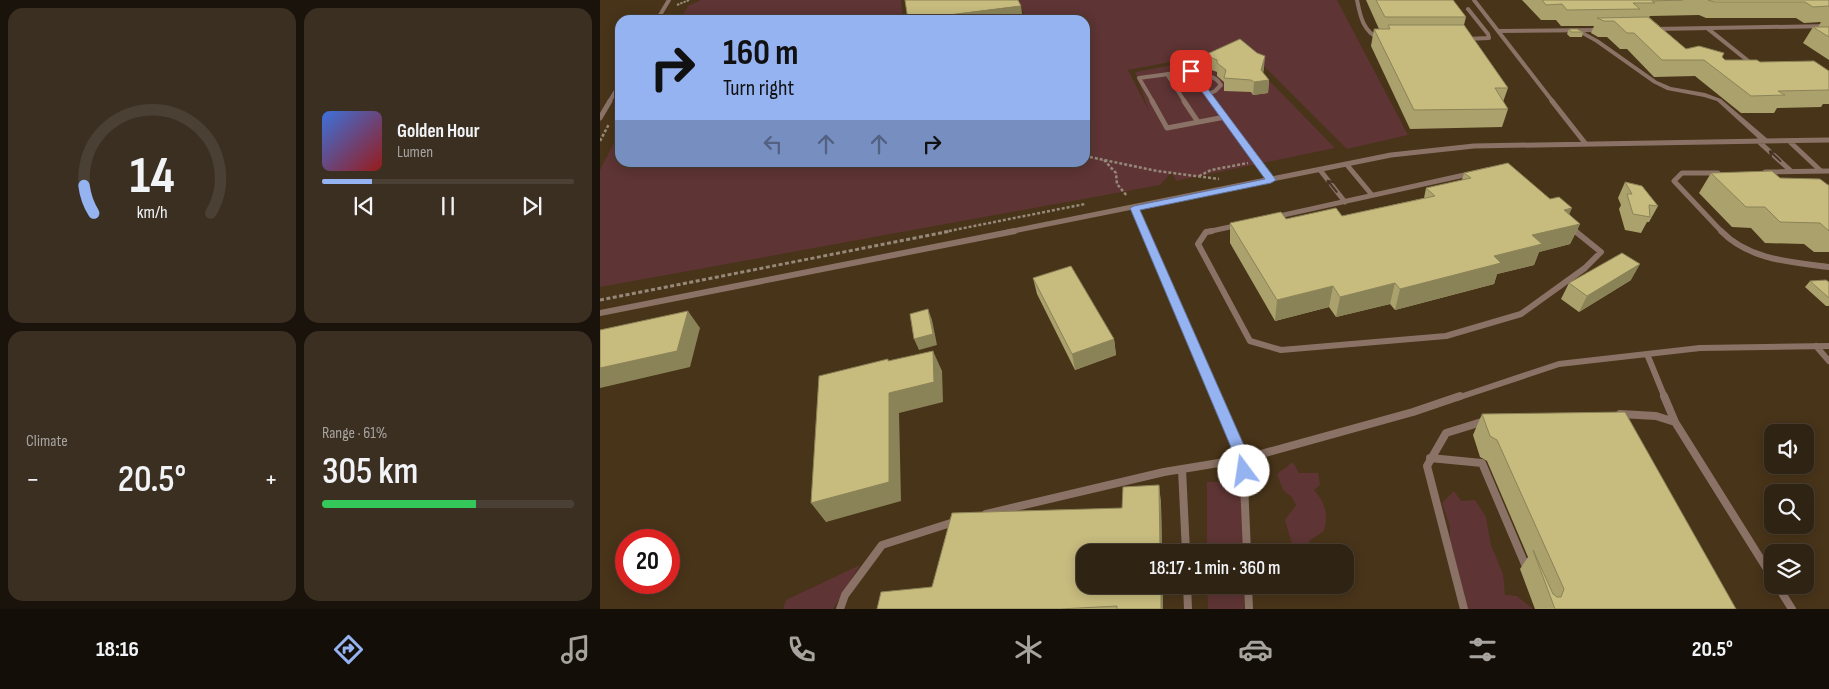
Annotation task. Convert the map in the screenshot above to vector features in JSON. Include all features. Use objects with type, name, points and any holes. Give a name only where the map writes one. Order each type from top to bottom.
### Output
[{"type":"street","points":[[1707,28],[1764,73]]},
{"type":"street","points":[[1577,30],[1597,41],[1655,82],[1669,89],[1705,95],[1719,100],[1762,141]]},
{"type":"lane","points":[[660,15],[669,0]]},
{"type":"lane","points":[[1357,0],[1366,30],[1376,38],[1386,38]]},
{"type":"lane","points":[[1474,0],[1585,143]]},
{"type":"lane","points":[[1464,39],[1489,38],[1488,34],[1468,9],[1481,9]]},
{"type":"lane","points":[[1651,29],[1829,26]]},
{"type":"lane","points":[[1498,31],[1605,30]]},
{"type":"lane","points":[[1225,117],[1167,128],[1139,78],[1191,71],[1225,117],[1257,162],[1271,180]]},
{"type":"lane","points":[[1754,73],[1764,73]]},
{"type":"lane","points":[[1166,74],[1198,122]]},
{"type":"lane","points":[[1195,77],[1213,76],[1219,80],[1221,85],[1219,89],[1208,94]]},
{"type":"lane","points":[[600,118],[615,92]]},
{"type":"lane","points":[[600,314],[876,257],[1134,208],[1392,155],[1474,146],[1829,140]]},
{"type":"lane","points":[[1762,141],[1791,171]]},
{"type":"lane","points":[[1789,141],[1822,171]]},
{"type":"lane","points":[[1347,165],[1372,195]]},
{"type":"lane","points":[[1320,170],[1345,202]]},
{"type":"lane","points":[[1487,170],[1504,172],[1601,252],[1585,268],[1521,314],[1446,336],[1281,350],[1250,341],[1198,244],[1206,232],[1372,195],[1487,170]]},
{"type":"lane","points":[[1761,172],[1829,171]]},
{"type":"lane","points":[[1722,172],[1682,173],[1674,181],[1730,240],[1770,259],[1829,267]]},
{"type":"lane","points":[[1134,208],[1243,459],[1247,544]]},
{"type":"lane","points":[[1816,346],[1829,361]]},
{"type":"lane","points":[[840,609],[845,595],[882,545],[949,522],[1182,469],[1243,459],[1413,412],[1558,364],[1700,348],[1829,346]]},
{"type":"lane","points":[[1647,354],[1675,422],[1764,564]]},
{"type":"lane","points":[[1612,414],[1656,416],[1675,422]]},
{"type":"lane","points":[[1464,609],[1427,466],[1446,433],[1490,420]]},
{"type":"lane","points":[[1430,458],[1482,463],[1533,582]]},
{"type":"lane","points":[[1182,469],[1186,544]]},
{"type":"lane","points":[[1187,594],[1188,609]]},
{"type":"lane","points":[[1249,594],[1250,609]]},
{"type":"lane","points":[[1783,594],[1792,609]]},
{"type":"path","points":[[1090,157],[1157,171],[1222,179]]},
{"type":"path","points":[[1104,160],[1116,173],[1117,184],[1127,196]]},
{"type":"path","points":[[1198,176],[1211,170],[1257,162]]},
{"type":"shaded area","points":[[600,0],[1829,0],[1829,609],[600,609]]},
{"type":"shaded area","points":[[701,0],[901,0],[902,15],[683,15],[688,6]]},
{"type":"shaded area","points":[[1019,0],[1337,0],[1408,135],[1347,149],[1246,48],[1128,70],[1149,111],[1135,72],[1241,52],[1335,148],[1176,181],[1172,172],[1160,185],[600,287],[600,170],[615,141],[615,167],[1090,167],[1090,15],[1024,15]]},
{"type":"shaded area","points":[[1293,462],[1299,473],[1318,473],[1320,485],[1314,490],[1321,499],[1325,509],[1326,520],[1324,531],[1309,541],[1311,544],[1292,544],[1285,520],[1296,505],[1292,497],[1283,490],[1277,474]]},
{"type":"shaded area","points":[[1207,482],[1244,482],[1244,544],[1207,544]]},
{"type":"shaded area","points":[[1454,491],[1461,501],[1475,500],[1486,517],[1491,545],[1503,574],[1505,595],[1517,596],[1533,609],[1465,609],[1450,559],[1450,527],[1442,503]]},
{"type":"shaded area","points":[[860,565],[833,609],[783,609],[786,600]]},
{"type":"shaded area","points":[[1207,594],[1244,594],[1244,609],[1208,609]]},
{"type":"building","points":[[905,0],[1018,0],[1021,6],[948,15],[907,15]]},
{"type":"building","points":[[1376,0],[1453,0],[1466,17],[1385,17]]},
{"type":"building","points":[[1542,0],[1683,0],[1633,3],[1640,9],[1567,10],[1562,4],[1546,5]]},
{"type":"building","points":[[1708,0],[1829,0],[1829,6],[1813,7],[1805,2],[1714,2]]},
{"type":"building","points":[[1648,17],[1686,49],[1699,46],[1724,53],[1722,57],[1725,60],[1757,60],[1760,62],[1814,61],[1829,71],[1829,90],[1778,91],[1785,95],[1751,96],[1704,60],[1662,60],[1634,33],[1627,33],[1614,21],[1604,21],[1597,18]]},
{"type":"building","points":[[1388,25],[1464,25],[1508,88],[1495,88],[1508,109],[1414,110],[1374,29],[1390,29]]},
{"type":"building","points":[[1813,27],[1829,27],[1829,37]]},
{"type":"building","points":[[1569,29],[1577,29],[1583,32],[1571,32]]},
{"type":"building","points":[[1240,39],[1257,53],[1265,56],[1261,70],[1269,80],[1254,82],[1251,80],[1224,78],[1226,70],[1217,63],[1217,60],[1205,55]]},
{"type":"building","points":[[1508,163],[1550,199],[1559,197],[1572,208],[1564,210],[1580,224],[1532,235],[1542,244],[1494,256],[1501,263],[1400,289],[1395,283],[1340,297],[1333,286],[1277,300],[1230,223],[1281,212],[1286,219],[1336,208],[1342,216],[1435,196],[1426,188],[1471,178],[1464,173]]},
{"type":"building","points":[[1772,171],[1780,178],[1820,179],[1829,185],[1829,231],[1820,223],[1780,222],[1765,207],[1746,207],[1711,173]]},
{"type":"building","points":[[1625,182],[1642,186],[1658,206],[1649,205],[1650,217],[1633,214],[1627,194],[1632,194]]},
{"type":"building","points":[[1622,253],[1640,264],[1587,296],[1569,283]]},
{"type":"building","points":[[1071,266],[1114,339],[1072,354],[1033,278]]},
{"type":"building","points":[[1826,280],[1829,282],[1829,298],[1810,281]]},
{"type":"building","points":[[928,309],[933,334],[914,339],[910,314]]},
{"type":"building","points":[[688,311],[677,351],[600,368],[600,330]]},
{"type":"building","points":[[933,351],[934,382],[889,393],[889,482],[811,503],[819,376],[888,359],[888,361]]},
{"type":"building","points":[[1625,412],[1736,609],[1555,609],[1533,550],[1553,594],[1561,597],[1564,589],[1497,440],[1490,436],[1482,414]]},
{"type":"building","points":[[1159,485],[1160,544],[1076,544],[1076,594],[1161,594],[1161,609],[1117,609],[1117,606],[1060,609],[877,609],[881,592],[932,587],[952,513],[1122,508],[1123,487]]},
{"type":"route","points":[[1191,71],[1271,180],[1134,208],[1243,459],[1244,471]]}]
